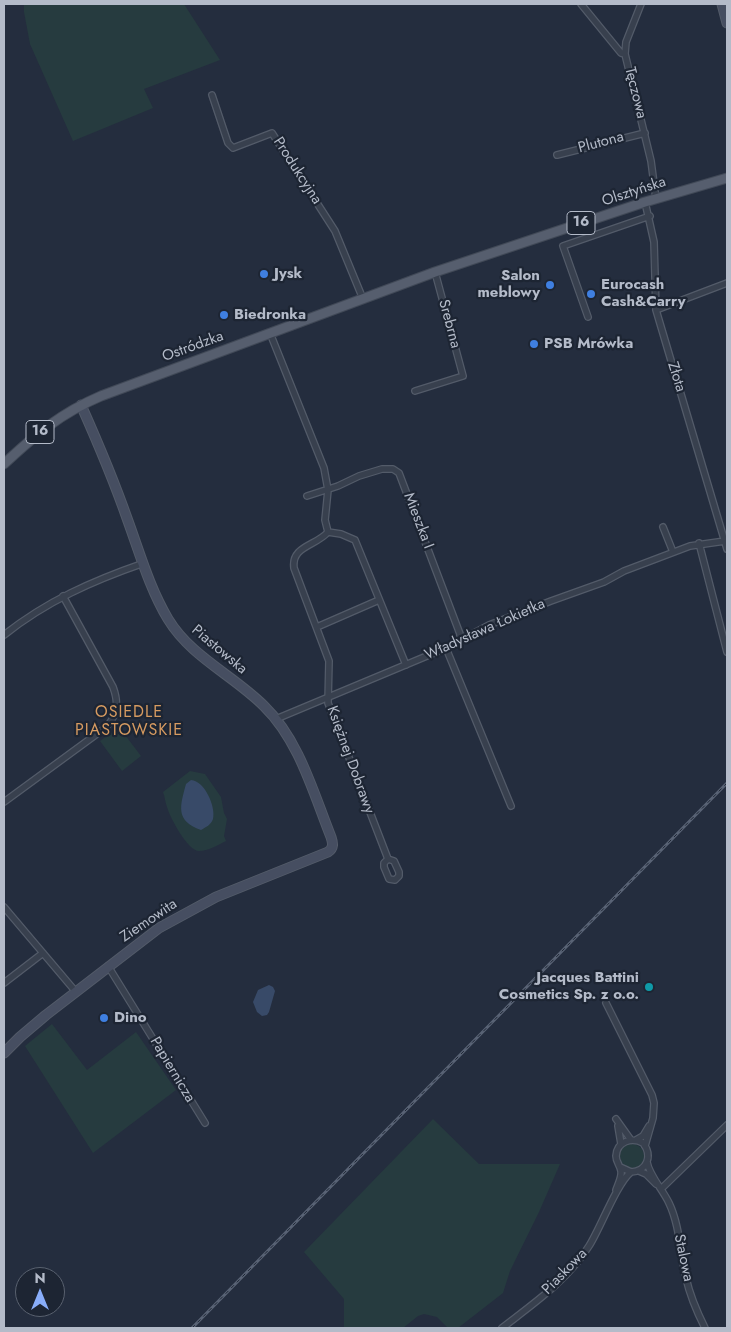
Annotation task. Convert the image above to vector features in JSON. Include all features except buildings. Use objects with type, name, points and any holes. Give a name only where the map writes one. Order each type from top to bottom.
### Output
[{"type":"main road","name":"Olsztyńska","points":[[436,272],[645,202],[727,178]]},
{"type":"main road","name":"Ostródzka","points":[[4,464],[53,421],[81,405],[436,272]]},
{"type":"street","name":"Tęczowa","points":[[581,4],[621,53],[625,54],[651,161],[656,199]]},
{"type":"street","points":[[625,54],[626,42],[641,4]]},
{"type":"street","points":[[722,4],[727,23]]},
{"type":"street","name":"Produkcyjna","points":[[212,95],[228,143],[233,148],[272,133],[335,231],[363,299]]},
{"type":"street","name":"Plutona","points":[[557,155],[645,133]]},
{"type":"street","name":"Złota","points":[[645,202],[650,216],[654,242],[656,310],[726,545]]},
{"type":"street","points":[[588,317],[563,246],[650,216]]},
{"type":"street","name":"Srebrna","points":[[415,391],[464,376],[436,272]]},
{"type":"street","points":[[656,310],[727,284]]},
{"type":"street","points":[[270,333],[324,468],[328,490],[325,520],[328,532],[341,534],[355,540],[406,665]]},
{"type":"street","name":"Piastowska","points":[[81,405],[102,452],[156,594],[168,619],[177,632],[204,658],[253,696],[276,719],[294,749],[306,775],[332,840],[332,849]]},
{"type":"street","name":"Mieszka I","points":[[328,490],[359,476],[382,470],[393,469],[400,473],[460,634],[460,642]]},
{"type":"street","points":[[307,496],[328,490]]},
{"type":"street","points":[[663,527],[673,552]]},
{"type":"street","name":"Księżnej Dobrawy","points":[[328,532],[318,542],[298,551],[293,562],[294,568],[329,661],[327,698],[330,709],[360,791],[388,859]]},
{"type":"street","points":[[699,544],[727,652]]},
{"type":"street","name":"Władysława Łokietka","points":[[276,719],[460,642],[489,626],[597,585],[624,571],[673,552],[699,544],[726,545]]},
{"type":"street","points":[[4,635],[29,616],[90,582],[144,563]]},
{"type":"street","points":[[4,802],[105,728],[114,718],[117,710],[117,700],[113,687],[63,596]]},
{"type":"street","points":[[316,627],[380,600]]},
{"type":"street","points":[[446,648],[511,806]]},
{"type":"street","name":"Ziemowita","points":[[4,1053],[20,1036],[159,928],[197,906],[332,849]]},
{"type":"street","points":[[4,907],[76,992]]},
{"type":"street","points":[[4,983],[43,953]]},
{"type":"street","name":"Papiernicza","points":[[108,966],[204,1123]]},
{"type":"street","points":[[606,1003],[648,1084],[654,1103],[654,1118],[645,1146],[648,1156],[647,1162],[639,1171],[631,1172],[620,1167]]},
{"type":"street","points":[[622,1144],[643,1136],[654,1118]]},
{"type":"street","name":"Piaskowa","points":[[612,1202],[621,1174],[616,1157],[622,1144],[616,1119],[633,1140]]},
{"type":"street","points":[[661,1189],[727,1125]]},
{"type":"street","points":[[633,1140],[645,1146]]},
{"type":"street","name":"Stalowa","points":[[647,1162],[669,1203],[675,1220],[686,1279],[694,1306],[705,1328]]},
{"type":"street","name":"Stalowa","points":[[639,1171],[646,1174],[661,1189]]},
{"type":"street","name":"Piaskowa","points":[[502,1328],[557,1284],[575,1266],[603,1222],[626,1177],[631,1172]]},
{"type":"green space","points":[[24,4],[184,4],[220,60],[144,89],[153,108],[73,141],[30,44]]},
{"type":"green space","points":[[119,727],[141,756],[122,771],[100,741]]},
{"type":"green space","points":[[190,771],[205,774],[221,797],[227,819],[224,836],[226,841],[202,851],[195,850],[190,846],[180,833],[166,805],[163,792]]},
{"type":"green space","points":[[52,1024],[87,1070],[136,1032],[176,1090],[93,1153],[25,1046]]},
{"type":"green space","points":[[433,1119],[479,1164],[560,1164],[510,1271],[503,1293],[458,1328],[448,1328],[437,1317],[424,1314],[418,1316],[403,1328],[344,1328],[344,1299],[304,1252]]},
{"type":"green space","points":[[632,1144],[640,1148],[644,1156],[640,1164],[632,1168],[624,1164],[620,1156],[624,1148]]},
{"type":"water","points":[[191,780],[196,781],[205,790],[213,808],[212,821],[201,830],[187,822],[182,812],[182,799],[186,784]]},
{"type":"water","points":[[269,985],[275,991],[269,1012],[267,1015],[262,1016],[257,1012],[253,1002],[258,990]]},
{"type":"railway","points":[[192,1328],[727,783]]},
{"type":"place","name":"Jysk","points":[[264,274]]},
{"type":"place","name":"Salon meblowy","points":[[550,285]]},
{"type":"place","name":"Eurocash Cash&Carry","points":[[591,294]]},
{"type":"place","name":"Biedronka","points":[[224,315]]},
{"type":"place","name":"PSB Mrówka","points":[[534,344]]},
{"type":"place","name":"Jacques Battini Cosmetics Sp. z o.o.","points":[[649,987]]},
{"type":"place","name":"Dino","points":[[104,1018]]},
{"type":"district","name":"OSIEDLE PIASTOWSKIE","points":[[129,722]]}]
